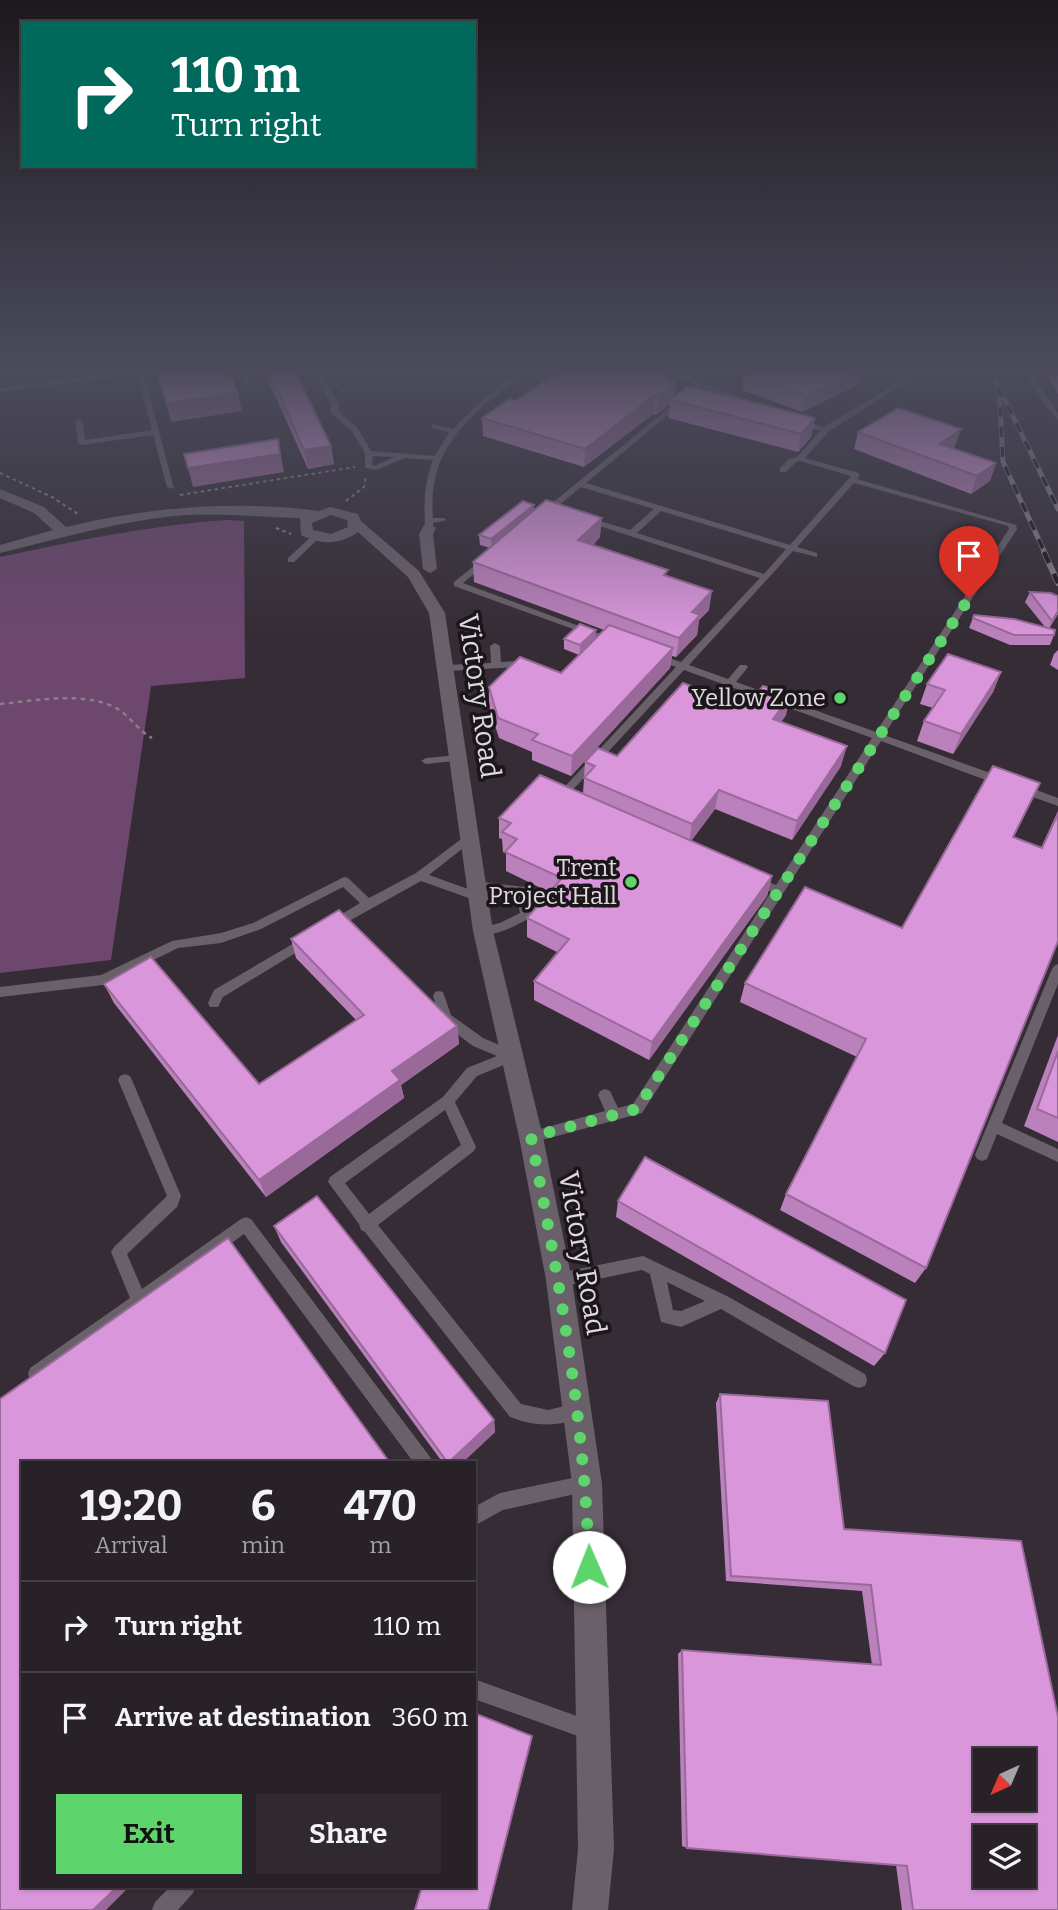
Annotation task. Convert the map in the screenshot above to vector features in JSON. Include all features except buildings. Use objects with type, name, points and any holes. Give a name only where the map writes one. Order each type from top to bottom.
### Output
[{"type":"street","points":[[0,493],[39,510],[62,531]]},
{"type":"street","points":[[0,549],[62,531],[214,510],[316,514],[344,512],[353,517],[356,524],[351,532],[337,537]]},
{"type":"street","points":[[264,513],[310,533]]},
{"type":"street","points":[[310,533],[305,521],[316,514]]},
{"type":"street","name":"Victory Road","points":[[356,524],[412,570],[430,593],[438,613],[483,931],[531,1137],[559,1280],[587,1484],[596,1849],[590,1910]]},
{"type":"street","points":[[428,524],[426,534],[430,569]]},
{"type":"street","name":"Victory Road","points":[[310,533],[386,550]]},
{"type":"lane","points":[[163,458],[171,487]]},
{"type":"lane","points":[[383,458],[365,460],[368,466],[376,468],[398,458]]},
{"type":"lane","points":[[436,458],[426,495],[428,524],[443,520]]},
{"type":"lane","points":[[541,516],[612,458]]},
{"type":"lane","points":[[575,801],[562,795],[766,577],[856,475],[800,459],[792,461],[783,470]]},
{"type":"lane","points":[[531,1137],[637,1109],[1013,529],[1004,520],[852,480]]},
{"type":"lane","points":[[581,484],[814,555]]},
{"type":"lane","points":[[551,508],[562,512]]},
{"type":"lane","points":[[631,534],[660,508]]},
{"type":"lane","points":[[574,515],[766,577]]},
{"type":"lane","points":[[291,560],[310,533]]},
{"type":"lane","points":[[499,550],[457,584],[619,643]]},
{"type":"lane","points":[[596,648],[606,638]]},
{"type":"lane","points":[[495,646],[496,665]]},
{"type":"lane","points":[[644,652],[1058,802]]},
{"type":"lane","points":[[446,668],[519,664],[543,673]]},
{"type":"lane","points":[[730,683],[743,667]]},
{"type":"lane","points":[[426,761],[458,758]]},
{"type":"lane","points":[[214,1003],[218,994],[420,876],[468,838]]},
{"type":"lane","points":[[741,874],[779,891]]},
{"type":"lane","points":[[420,876],[476,891],[521,890],[526,915],[503,927],[483,931]]},
{"type":"lane","points":[[0,992],[103,980],[176,944],[221,938],[257,926],[344,881],[368,904]]},
{"type":"lane","points":[[982,1155],[1058,969]]},
{"type":"lane","points":[[439,996],[446,1018],[478,1042],[511,1056]]},
{"type":"lane","points":[[511,1056],[472,1072],[448,1101],[335,1182],[366,1225],[516,1411],[548,1418],[577,1411]]},
{"type":"lane","points":[[125,1080],[174,1196],[172,1202],[119,1252],[139,1301]]},
{"type":"lane","points":[[605,1095],[614,1115]]},
{"type":"lane","points":[[366,1225],[469,1147],[448,1101]]},
{"type":"lane","points":[[994,1126],[1058,1156]]},
{"type":"lane","points":[[21,1384],[246,1224],[423,1461]]},
{"type":"lane","points":[[559,1280],[643,1263],[722,1301],[859,1380]]},
{"type":"lane","points":[[656,1269],[667,1316],[681,1319],[722,1301]]},
{"type":"lane","points":[[476,1516],[499,1502],[587,1484]]},
{"type":"lane","points":[[476,1690],[593,1732]]},
{"type":"lane","points":[[163,1910],[184,1888]]},
{"type":"path","points":[[171,487],[183,496],[348,471],[365,460],[367,479],[364,487],[343,503]]},
{"type":"path","points":[[0,704],[65,699],[115,707],[139,732],[152,738]]},
{"type":"shaded area","points":[[227,520],[244,521],[245,678],[151,686],[111,960],[0,973],[0,557],[141,530]]},
{"type":"railway","points":[[1003,458],[1045,553]]},
{"type":"railway","points":[[1033,458],[1058,509]]},
{"type":"railway","points":[[1044,552],[1058,583]]},
{"type":"place","name":"Yellow Zone","points":[[840,698]]},
{"type":"place","name":"Trent Project Hall","points":[[631,882]]},
{"type":"route","points":[[589,1567],[587,1484],[559,1280],[531,1137],[637,1109],[969,598]]}]
